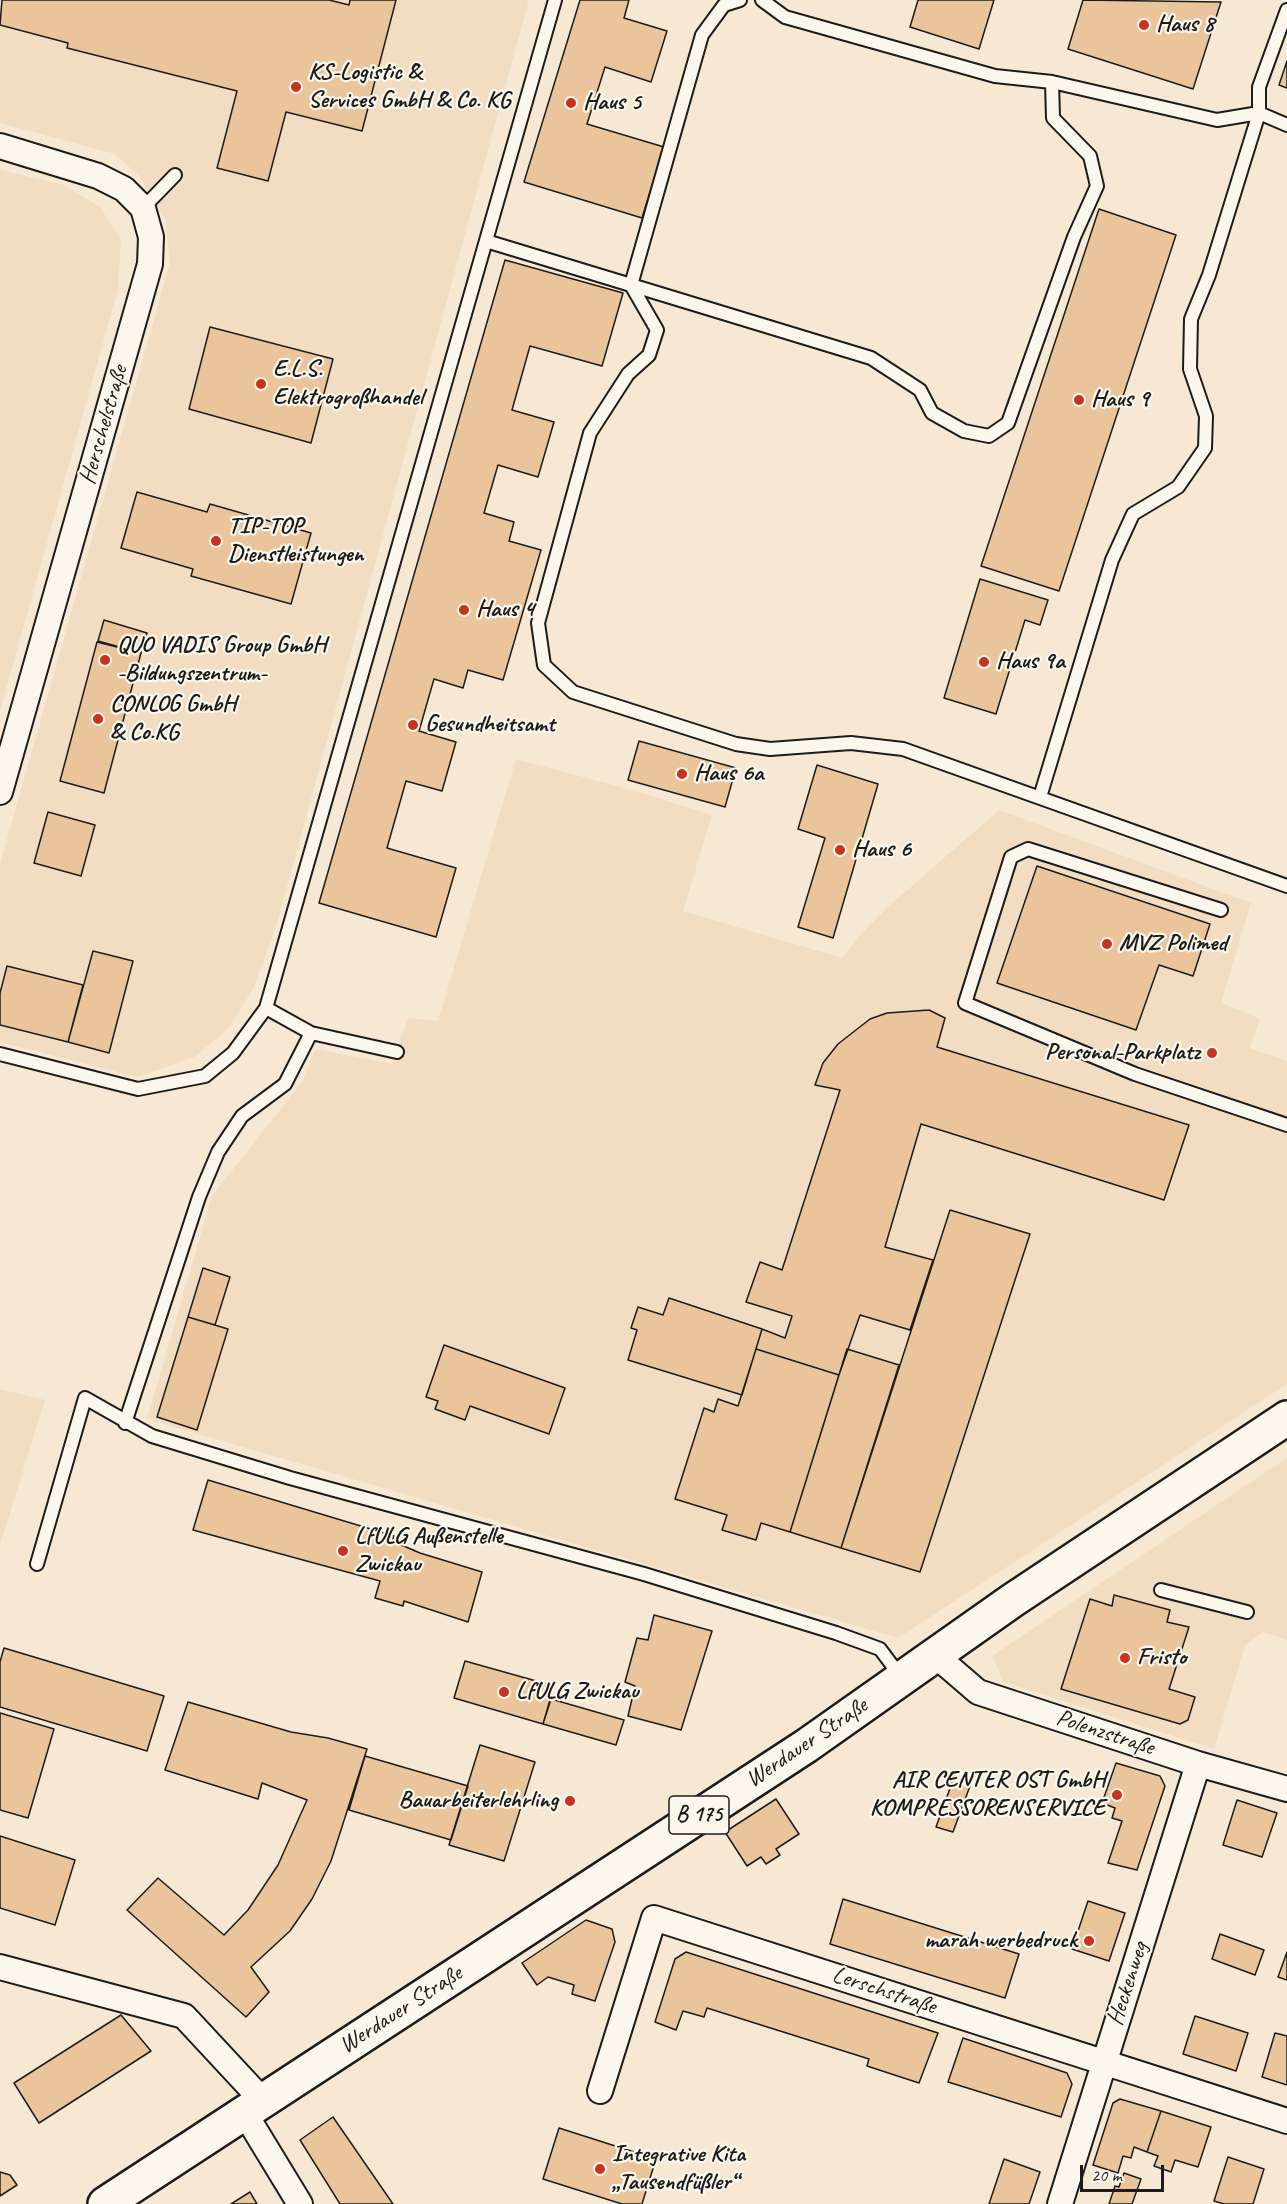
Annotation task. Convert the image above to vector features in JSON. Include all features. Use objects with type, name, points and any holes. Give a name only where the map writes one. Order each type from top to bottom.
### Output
[{"type":"main road","name":"Werdauer Straße","points":[[105,2204],[806,1746],[934,1654],[1287,1418]]},
{"type":"street","name":"Herschelstraße","points":[[0,146],[98,176],[124,189],[142,208],[151,237],[150,264],[0,792]]},
{"type":"street","name":"Polenzstraße","points":[[934,1654],[978,1692],[1198,1764],[1287,1789]]},
{"type":"street","name":"Heckenweg","points":[[1060,2204],[1198,1764]]},
{"type":"street","name":"Lerschstraße","points":[[600,2091],[654,1918],[1287,2121]]},
{"type":"street","points":[[0,1967],[183,2016],[253,2107],[300,2204]]},
{"type":"lane","points":[[0,1054],[138,1089],[205,1076],[234,1053],[266,1008],[555,0]]},
{"type":"lane","points":[[740,0],[724,5],[702,35],[631,285],[657,330],[648,355],[628,374],[590,433],[538,622],[544,665],[573,692],[736,744],[770,749],[851,743],[903,749],[1040,797],[1143,837],[1287,886]]},
{"type":"lane","points":[[762,0],[785,17],[995,76],[1052,82],[1217,120],[1259,113],[1287,125]]},
{"type":"lane","points":[[1040,797],[1112,560],[1133,514],[1178,487],[1205,448],[1206,416],[1190,369],[1191,319],[1209,275],[1259,113],[1259,87],[1287,10]]},
{"type":"lane","points":[[486,241],[871,358],[920,390],[932,412],[947,423],[964,431],[989,436],[1008,423],[1074,237],[1097,186],[1090,156],[1053,118],[1052,82]]},
{"type":"lane","points":[[142,208],[175,175]]},
{"type":"lane","points":[[1221,910],[1028,849],[1011,857],[965,1004],[1135,1074],[1287,1125]]},
{"type":"lane","points":[[266,1008],[311,1033],[397,1053]]},
{"type":"lane","points":[[125,1423],[199,1197],[218,1152],[242,1116],[285,1084],[311,1033]]},
{"type":"lane","points":[[37,1564],[85,1398],[125,1423],[152,1436],[290,1478],[772,1612],[880,1649],[902,1678]]},
{"type":"lane","points":[[1161,1590],[1247,1612]]},
{"type":"shaded area","points":[[0,0],[529,0],[276,927],[253,989],[227,1030],[194,1057],[137,1077],[0,1042],[0,864],[170,263],[166,220],[140,177],[115,154],[0,123]]},
{"type":"shaded area","points":[[0,170],[64,185],[100,207],[121,240],[118,289],[0,711]]},
{"type":"shaded area","points":[[516,759],[642,793],[712,815],[683,911],[842,958],[862,933],[889,906],[999,810],[1251,903],[1221,1003],[1260,1019],[1250,1048],[1287,1061],[1287,1384],[898,1638],[147,1419],[212,1196],[302,1082],[315,1049],[392,1064],[408,1018],[438,1021]]},
{"type":"shaded area","points":[[0,1389],[45,1400],[0,1545]]},
{"type":"shaded area","points":[[1287,1458],[1287,1640],[1263,1632],[1245,1645],[1214,1749],[1004,1682],[992,1656]]},
{"type":"building","name":"KS-Logistic & Services GmbH & Co. KG","points":[[2,0],[329,0],[349,5],[350,0],[396,0],[362,131],[286,112],[268,181],[217,168],[237,91],[67,48],[68,43],[0,25]]},
{"type":"building","name":"Haus 5","points":[[580,0],[629,0],[624,18],[667,31],[651,82],[605,67],[587,124],[664,147],[642,218],[524,182]]},
{"type":"building","points":[[918,0],[994,0],[979,49],[910,27]]},
{"type":"building","name":"Haus 8","points":[[1083,0],[1221,2],[1193,89],[1068,49]]},
{"type":"building","points":[[1287,61],[1287,88],[1279,85]]},
{"type":"building","name":"Haus 9","points":[[1099,209],[1176,235],[1059,591],[981,566]]},
{"type":"building","name":"Haus 4","points":[[505,260],[623,293],[602,366],[530,346],[512,410],[554,422],[538,477],[498,465],[484,513],[514,522],[509,541],[541,550],[503,680],[468,670],[463,688],[434,679],[419,731],[456,742],[442,791],[406,781],[387,848],[456,868],[436,937],[319,903]]},
{"type":"building","name":"E.L.S. Elektrogroßhandel","points":[[210,327],[333,359],[311,443],[189,409]]},
{"type":"building","name":"TIP-TOP Dienstleistungen","points":[[137,492],[207,512],[210,504],[311,533],[291,604],[191,576],[193,569],[121,548]]},
{"type":"building","name":"Haus 9a","points":[[980,579],[1048,600],[1040,625],[1025,620],[996,714],[944,698]]},
{"type":"building","points":[[104,620],[147,633],[141,653],[98,641]]},
{"type":"building","points":[[97,642],[141,653],[104,793],[60,781]]},
{"type":"building","name":"Haus 6a","points":[[639,741],[736,768],[725,807],[628,780]]},
{"type":"building","name":"Haus 6","points":[[817,765],[878,784],[833,938],[798,927],[825,838],[798,829]]},
{"type":"building","points":[[48,812],[95,825],[81,876],[34,863]]},
{"type":"building","name":"MVZ Polimed","points":[[1037,866],[1210,924],[1193,976],[1159,965],[1136,1030],[997,983]]},
{"type":"building","points":[[93,951],[133,961],[109,1053],[68,1042]]},
{"type":"building","points":[[7,966],[83,985],[68,1042],[0,1025],[0,993]]},
{"type":"building","points":[[929,1010],[945,1018],[937,1047],[1189,1125],[1164,1200],[921,1124],[885,1247],[933,1260],[910,1330],[860,1315],[839,1375],[756,1349],[762,1329],[785,1338],[792,1316],[746,1302],[760,1262],[782,1270],[840,1090],[815,1085],[823,1063],[838,1044],[870,1019],[887,1013]]},
{"type":"building","points":[[950,1210],[1030,1234],[920,1572],[841,1548]]},
{"type":"building","points":[[203,1268],[230,1277],[215,1325],[188,1317]]},
{"type":"building","points":[[669,1298],[762,1329],[742,1395],[628,1360],[637,1330],[631,1328],[638,1307],[663,1315]]},
{"type":"building","points":[[188,1317],[228,1329],[197,1430],[157,1417]]},
{"type":"building","points":[[444,1345],[565,1388],[549,1434],[470,1406],[465,1420],[435,1409],[438,1401],[426,1397]]},
{"type":"building","points":[[756,1349],[839,1375],[790,1532],[761,1523],[756,1540],[722,1530],[727,1515],[675,1499],[704,1408],[714,1412],[718,1399],[738,1406]]},
{"type":"building","points":[[847,1349],[899,1365],[841,1548],[790,1532]]},
{"type":"building","name":"LfULG Außenstelle Zwickau","points":[[208,1480],[394,1536],[392,1541],[420,1553],[482,1572],[468,1622],[404,1601],[403,1606],[375,1598],[380,1581],[193,1530]]},
{"type":"building","name":"Fristo","points":[[1114,1595],[1170,1610],[1167,1622],[1189,1627],[1169,1689],[1195,1697],[1188,1720],[1180,1724],[1061,1689],[1090,1599],[1112,1606]]},
{"type":"building","points":[[654,1615],[712,1631],[681,1730],[628,1716],[635,1686],[625,1682],[637,1638],[648,1640]]},
{"type":"building","points":[[4,1648],[164,1696],[147,1751],[0,1707],[0,1662]]},
{"type":"building","name":"LfULG Zwickau","points":[[465,1661],[554,1686],[543,1724],[454,1698]]},
{"type":"building","name":"LfULG Zwickau","points":[[551,1699],[624,1720],[616,1745],[543,1724]]},
{"type":"building","points":[[188,1702],[291,1732],[328,1738],[367,1749],[331,1861],[312,1899],[290,1931],[251,1967],[269,1992],[246,2017],[127,1910],[158,1878],[224,1935],[248,1910],[278,1865],[307,1800],[262,1783],[258,1799],[165,1770]]},
{"type":"building","points":[[0,1713],[54,1729],[28,1818],[0,1810]]},
{"type":"building","points":[[480,1745],[535,1762],[504,1861],[449,1845]]},
{"type":"building","points":[[365,1756],[468,1786],[451,1840],[349,1810]]},
{"type":"building","points":[[1116,1763],[1160,1776],[1165,1786],[1137,1870],[1108,1863],[1122,1821],[1112,1818],[1115,1808],[1102,1803]]},
{"type":"building","points":[[953,1780],[970,1786],[953,1832],[936,1827]]},
{"type":"building","points":[[776,1799],[799,1834],[776,1849],[780,1855],[766,1864],[761,1857],[747,1866],[725,1832]]},
{"type":"building","points":[[1237,1800],[1277,1813],[1262,1857],[1223,1845]]},
{"type":"building","points":[[0,1836],[75,1860],[55,1925],[0,1908]]},
{"type":"building","points":[[843,1899],[1019,1954],[1005,1998],[830,1944]]},
{"type":"building","points":[[1088,1901],[1125,1913],[1109,1961],[1072,1949]]},
{"type":"building","points":[[586,1920],[612,1929],[615,1942],[595,2001],[572,1994],[574,1985],[548,1977],[537,1985],[522,1963]]},
{"type":"building","points":[[1220,1934],[1264,1950],[1255,1975],[1212,1959]]},
{"type":"building","points":[[686,1952],[938,2033],[919,2083],[867,2066],[869,2059],[707,2008],[704,2017],[683,2011],[676,2030],[655,2022],[675,1959]]},
{"type":"building","points":[[1287,1952],[1287,1980],[1278,1977]]},
{"type":"building","points":[[121,2015],[151,2051],[39,2123],[14,2083]]},
{"type":"building","points":[[1195,2016],[1248,2033],[1236,2071],[1183,2054]]},
{"type":"building","points":[[1275,2033],[1287,2036],[1287,2085],[1262,2077]]},
{"type":"building","points":[[963,2038],[1067,2073],[1072,2084],[1061,2117],[948,2082]]},
{"type":"building","points":[[1120,2099],[1161,2111],[1147,2152],[1134,2147],[1131,2158],[1123,2156],[1118,2173],[1093,2165],[1113,2103]]},
{"type":"building","points":[[1161,2111],[1211,2127],[1198,2167],[1175,2160],[1171,2172],[1154,2166],[1158,2156],[1147,2152]]},
{"type":"building","points":[[333,2117],[393,2204],[340,2204],[300,2140]]},
{"type":"building","name":"Integrative Kita „Tausendfüßler“","points":[[559,2128],[656,2159],[642,2204],[622,2204],[543,2179]]},
{"type":"building","points":[[1228,2157],[1264,2169],[1253,2204],[1224,2204],[1214,2201]]},
{"type":"building","points":[[1004,2159],[1040,2172],[1029,2204],[989,2204]]},
{"type":"building","points":[[0,2172],[10,2175],[17,2185],[0,2196]]},
{"type":"building","points":[[1124,2173],[1141,2179],[1132,2204],[1109,2204],[1115,2186],[1119,2187]]},
{"type":"building","points":[[250,2192],[257,2204],[231,2204]]},
{"type":"place","name":"Haus 8","points":[[1144,25]]},
{"type":"place","name":"KS-Logistic & Services GmbH & Co. KG","points":[[296,87]]},
{"type":"place","name":"Haus 5","points":[[571,103]]},
{"type":"place","name":"E.L.S. Elektrogroßhandel","points":[[261,384]]},
{"type":"place","name":"Haus 9","points":[[1079,400]]},
{"type":"place","name":"TIP-TOP Dienstleistungen","points":[[216,541]]},
{"type":"place","name":"Haus 4","points":[[464,610]]},
{"type":"place","name":"QUO VADIS Group GmbH -Bildungszentrum-","points":[[105,660]]},
{"type":"place","name":"Haus 9a","points":[[984,662]]},
{"type":"place","name":"CONLOG GmbH & Co.KG","points":[[98,719]]},
{"type":"place","name":"Gesundheitsamt","points":[[413,725]]},
{"type":"place","name":"Haus 6a","points":[[682,774]]},
{"type":"place","name":"Haus 6","points":[[840,850]]},
{"type":"place","name":"MVZ Polimed","points":[[1107,944]]},
{"type":"place","name":"Personal-Parkplatz","points":[[1212,1053]]},
{"type":"place","name":"LfULG Außenstelle Zwickau","points":[[343,1551]]},
{"type":"place","name":"Fristo","points":[[1125,1658]]},
{"type":"place","name":"LfULG Zwickau","points":[[504,1692]]},
{"type":"place","name":"AIR CENTER OST GmbH KOMPRESSORENSERVICE","points":[[1117,1795]]},
{"type":"place","name":"Bauarbeiterlehrling","points":[[570,1801]]},
{"type":"place","name":"marah werbedruck","points":[[1089,1941]]},
{"type":"place","name":"Integrative Kita „Tausendfüßler“","points":[[600,2169]]}]
